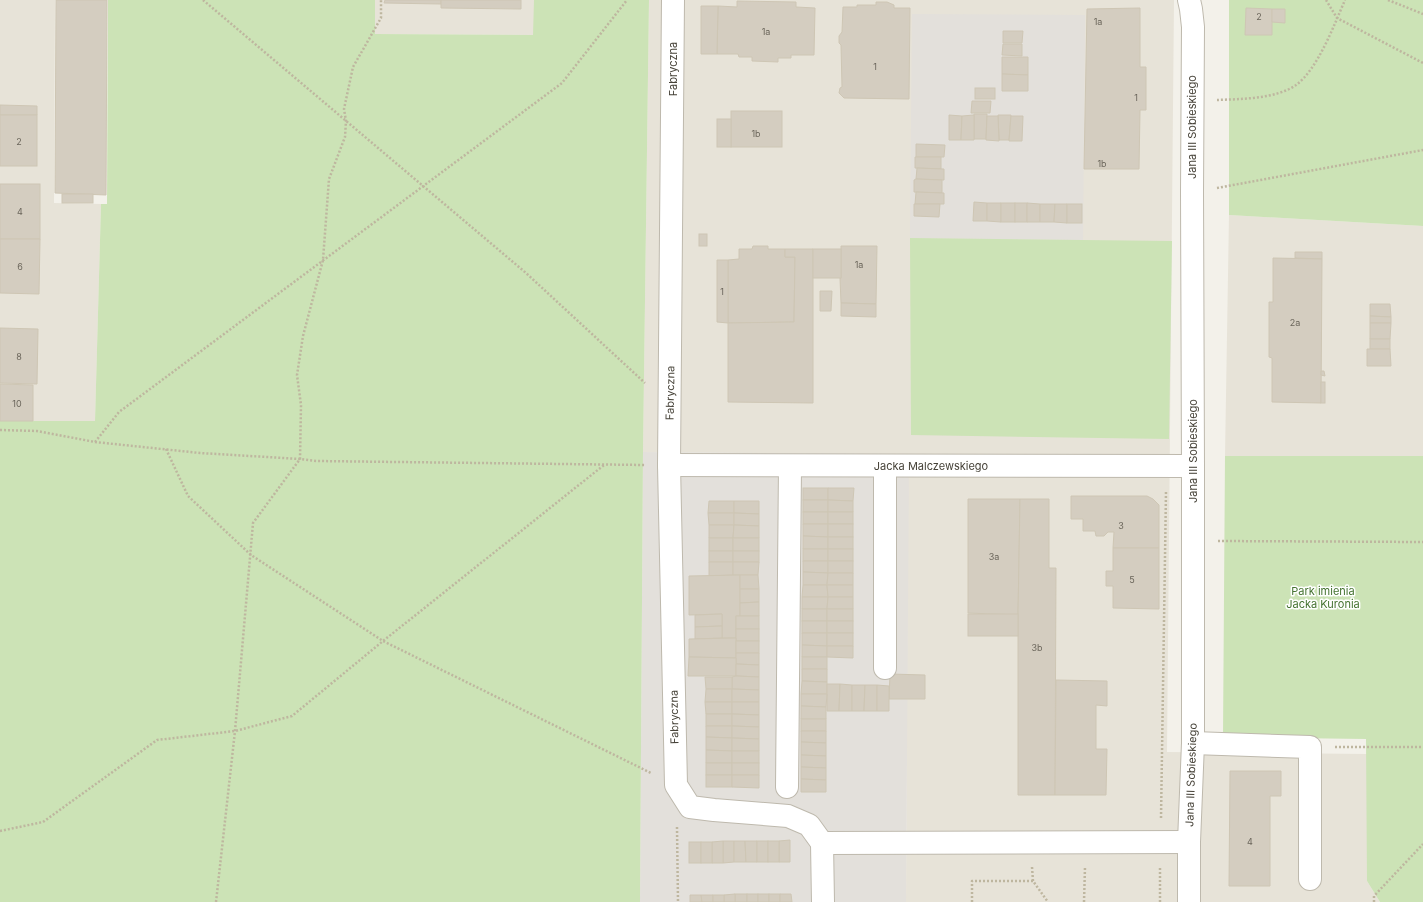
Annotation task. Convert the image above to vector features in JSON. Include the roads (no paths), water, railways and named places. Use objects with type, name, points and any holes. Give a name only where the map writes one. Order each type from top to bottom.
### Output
[{"type":"street","name":"Fabryczna","points":[[673,0],[669,465],[676,786],[690,807],[788,816],[810,825],[822,843]]},
{"type":"street","name":"Jana III Sobieskiego","points":[[1189,0],[1192,27],[1193,466],[1192,743],[1188,842],[1189,902]]},
{"type":"street","name":"Jacka Malczewskiego","points":[[669,465],[1193,466]]},
{"type":"street","points":[[787,788],[790,466]]},
{"type":"street","points":[[885,466],[885,668]]},
{"type":"street","points":[[1192,743],[1310,747],[1310,879]]},
{"type":"street","points":[[823,902],[822,843],[1188,842]]},
{"type":"park label","name":"Park imienia Jacka Kuronia","points":[[1323,597]]}]
